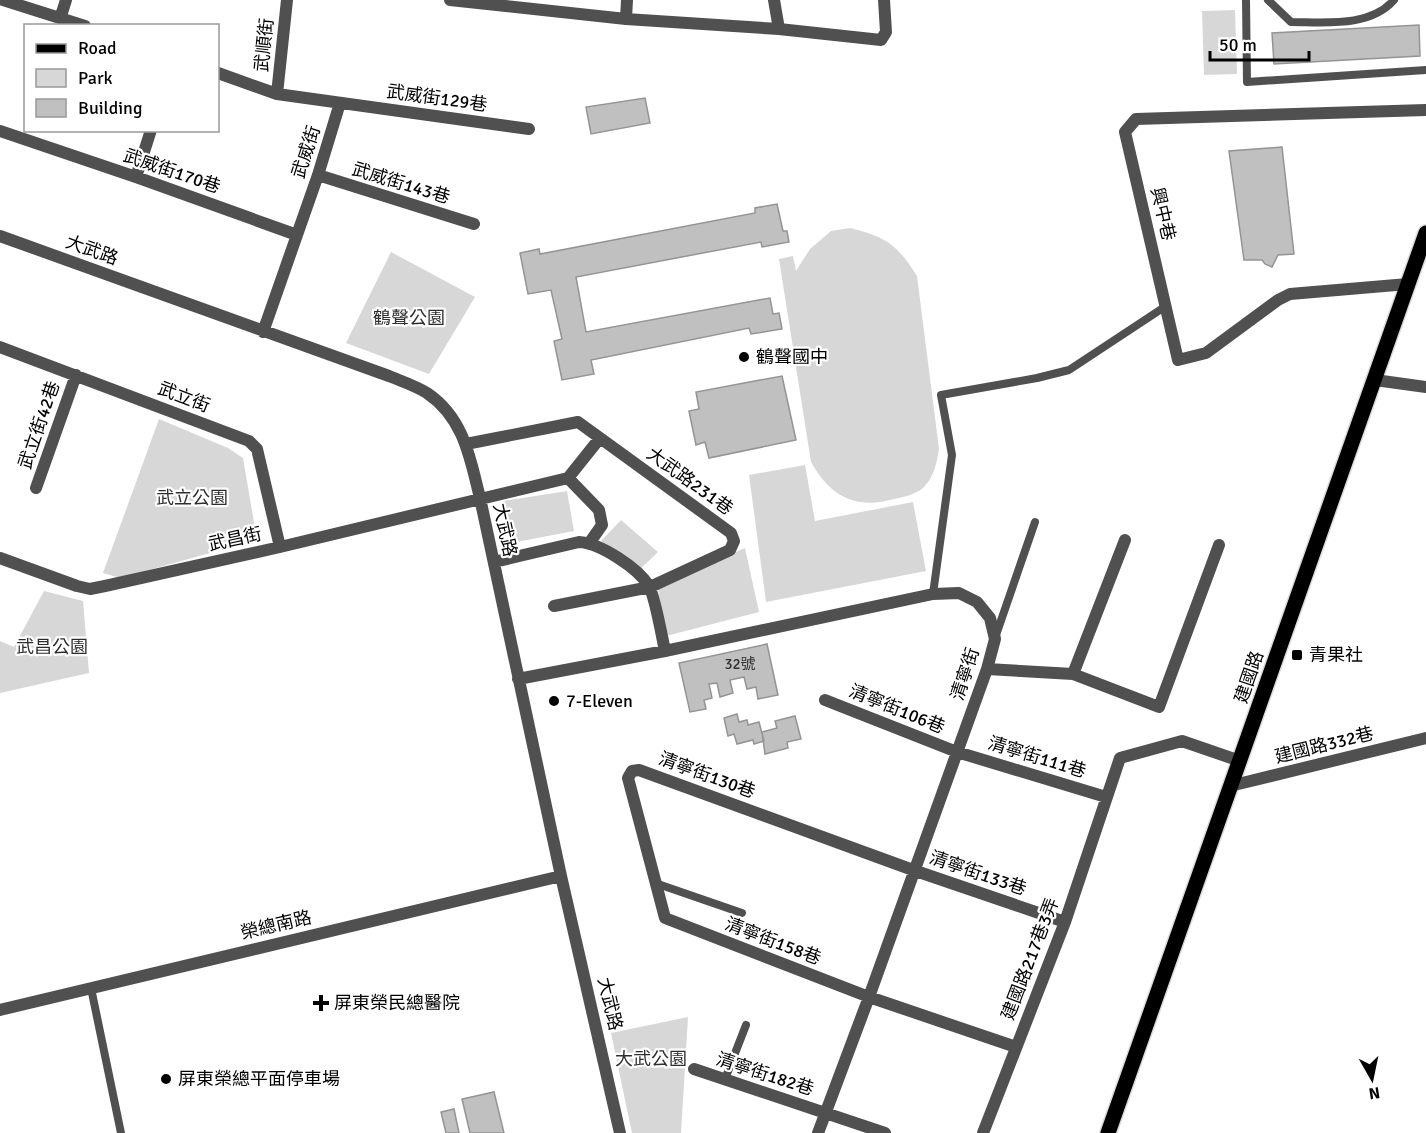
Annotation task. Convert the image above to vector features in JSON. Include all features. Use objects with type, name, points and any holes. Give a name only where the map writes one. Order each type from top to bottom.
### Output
[{"type":"main road","name":"建國路","points":[[1108,1133],[1426,233]]},
{"type":"street","points":[[3,0],[61,16],[80,24]]},
{"type":"street","points":[[61,16],[66,0]]},
{"type":"street","name":"武順街","points":[[277,94],[287,0]]},
{"type":"street","points":[[450,0],[626,19],[779,29],[880,40],[886,32],[884,0]]},
{"type":"street","points":[[626,19],[627,0]]},
{"type":"street","points":[[774,0],[779,29]]},
{"type":"street","name":"武威街","points":[[219,73],[277,94],[340,103],[318,175],[263,332]]},
{"type":"street","name":"武威街129巷","points":[[340,103],[529,129]]},
{"type":"street","name":"興中巷","points":[[1408,284],[1290,294],[1278,300],[1206,353],[1178,360],[1125,132],[1136,119],[1426,110]]},
{"type":"street","name":"武威街170巷","points":[[0,131],[297,235]]},
{"type":"street","points":[[136,177],[150,132]]},
{"type":"street","name":"武威街143巷","points":[[318,175],[474,224]]},
{"type":"street","name":"大武路","points":[[0,236],[389,376],[427,393],[453,416],[466,444],[480,498],[561,876],[620,1133]]},
{"type":"street","name":"武立街","points":[[0,347],[249,441],[257,449],[280,548]]},
{"type":"street","name":"武立街42巷","points":[[36,488],[76,375]]},
{"type":"street","points":[[1375,380],[1426,387]]},
{"type":"street","name":"大武路231巷","points":[[466,444],[578,422],[731,533],[734,541],[730,550],[650,587],[554,606]]},
{"type":"street","points":[[480,498],[568,478],[600,438]]},
{"type":"street","points":[[568,478],[599,510],[602,525],[590,542]]},
{"type":"street","name":"武昌街","points":[[0,558],[90,589],[280,548],[480,498]]},
{"type":"street","points":[[1073,674],[1125,540]]},
{"type":"street","points":[[494,562],[579,542],[590,542],[605,548],[650,587],[665,651]]},
{"type":"street","points":[[987,669],[1073,674],[1159,707],[1219,544]]},
{"type":"street","name":"清寧街","points":[[518,679],[665,651],[933,594],[958,593],[977,602],[990,618],[995,639],[987,669],[818,1133]]},
{"type":"street","name":"清寧街106巷","points":[[825,700],[957,752]]},
{"type":"street","name":"建國路332巷","points":[[1230,786],[1426,738]]},
{"type":"street","name":"建國路217巷3弄","points":[[983,1133],[1065,922],[1120,758],[1182,741],[1240,761]]},
{"type":"street","name":"清寧街111巷","points":[[957,752],[1106,797]]},
{"type":"street","name":"清寧街130巷","points":[[665,918],[629,785],[628,778],[632,771],[639,770],[913,870]]},
{"type":"street","name":"清寧街133巷","points":[[913,870],[1065,922]]},
{"type":"street","name":"榮總南路","points":[[0,1010],[561,876]]},
{"type":"street","name":"清寧街158巷","points":[[665,918],[869,997],[1016,1047]]},
{"type":"street","name":"清寧街182巷","points":[[694,1070],[885,1133]]},
{"type":"lane","points":[[1246,0],[1247,82],[1426,70]]},
{"type":"lane","points":[[1268,0],[1291,21],[1344,22],[1355,22],[1389,6],[1394,0]]},
{"type":"lane","points":[[933,594],[952,455],[941,395],[1069,370],[1166,306]]},
{"type":"lane","points":[[995,639],[1035,522]]},
{"type":"lane","points":[[655,883],[742,913]]},
{"type":"lane","points":[[91,988],[121,1133]]},
{"type":"lane","points":[[725,1079],[746,1025]]},
{"type":"green space","points":[[1235,10],[1237,74],[1204,75],[1202,11]]},
{"type":"green space","points":[[850,228],[889,243],[903,256],[917,276],[939,449],[933,474],[924,487],[910,495],[880,502],[856,501],[835,492],[818,474],[811,462],[779,259],[793,256],[796,271],[810,249],[831,231]]},
{"type":"green space","name":"鶴聲公園","points":[[391,252],[475,297],[429,374],[346,343]]},
{"type":"green space","name":"武立公園","points":[[159,419],[228,448],[243,458],[257,540],[120,578],[103,573]]},
{"type":"green space","points":[[805,465],[815,521],[913,502],[926,571],[766,602],[749,475]]},
{"type":"green space","points":[[567,491],[574,531],[511,543],[503,501]]},
{"type":"green space","points":[[621,520],[658,552],[636,573],[601,541]]},
{"type":"green space","points":[[745,548],[759,612],[666,636],[658,589],[687,573]]},
{"type":"green space","name":"武昌公園","points":[[44,591],[83,601],[89,673],[0,693],[0,641],[14,647]]},
{"type":"green space","name":"大武公園","points":[[688,1017],[681,1133],[632,1133],[611,1033]]},
{"type":"building","points":[[1419,25],[1420,56],[1274,64],[1272,33]]},
{"type":"building","points":[[645,98],[650,123],[591,134],[586,107]]},
{"type":"building","points":[[1282,147],[1294,254],[1278,255],[1272,267],[1262,260],[1244,260],[1229,151]]},
{"type":"building","points":[[777,204],[783,231],[787,231],[789,242],[762,247],[761,242],[576,277],[586,332],[770,298],[773,314],[779,313],[782,329],[751,334],[749,328],[591,360],[594,374],[562,380],[554,341],[562,339],[551,290],[528,294],[520,253],[539,249],[540,254],[755,213],[755,208]]},
{"type":"building","points":[[782,376],[796,440],[709,458],[705,442],[696,445],[689,411],[699,409],[696,392]]},
{"type":"building","points":[[767,644],[778,695],[758,699],[756,687],[747,689],[744,677],[730,680],[733,693],[720,697],[717,683],[709,684],[712,698],[704,700],[706,709],[690,712],[679,663]]},
{"type":"building","points":[[737,714],[739,722],[747,720],[748,725],[759,722],[764,741],[754,744],[753,740],[737,744],[734,734],[728,736],[724,718]]},
{"type":"building","points":[[795,716],[801,739],[787,742],[788,748],[765,754],[762,732],[777,728],[775,721]]},
{"type":"building","points":[[494,1092],[504,1133],[470,1133],[462,1099]]},
{"type":"building","points":[[454,1109],[459,1133],[446,1133],[441,1112]]},
{"type":"place","name":"鶴聲國中","points":[[744,357]]},
{"type":"place","name":"青果社","points":[[1297,655]]},
{"type":"place","name":"7-Eleven","points":[[554,701]]},
{"type":"place","name":"屏東榮民總醫院","points":[[321,1003]]},
{"type":"place","name":"屏東榮總平面停車場","points":[[166,1079]]}]
